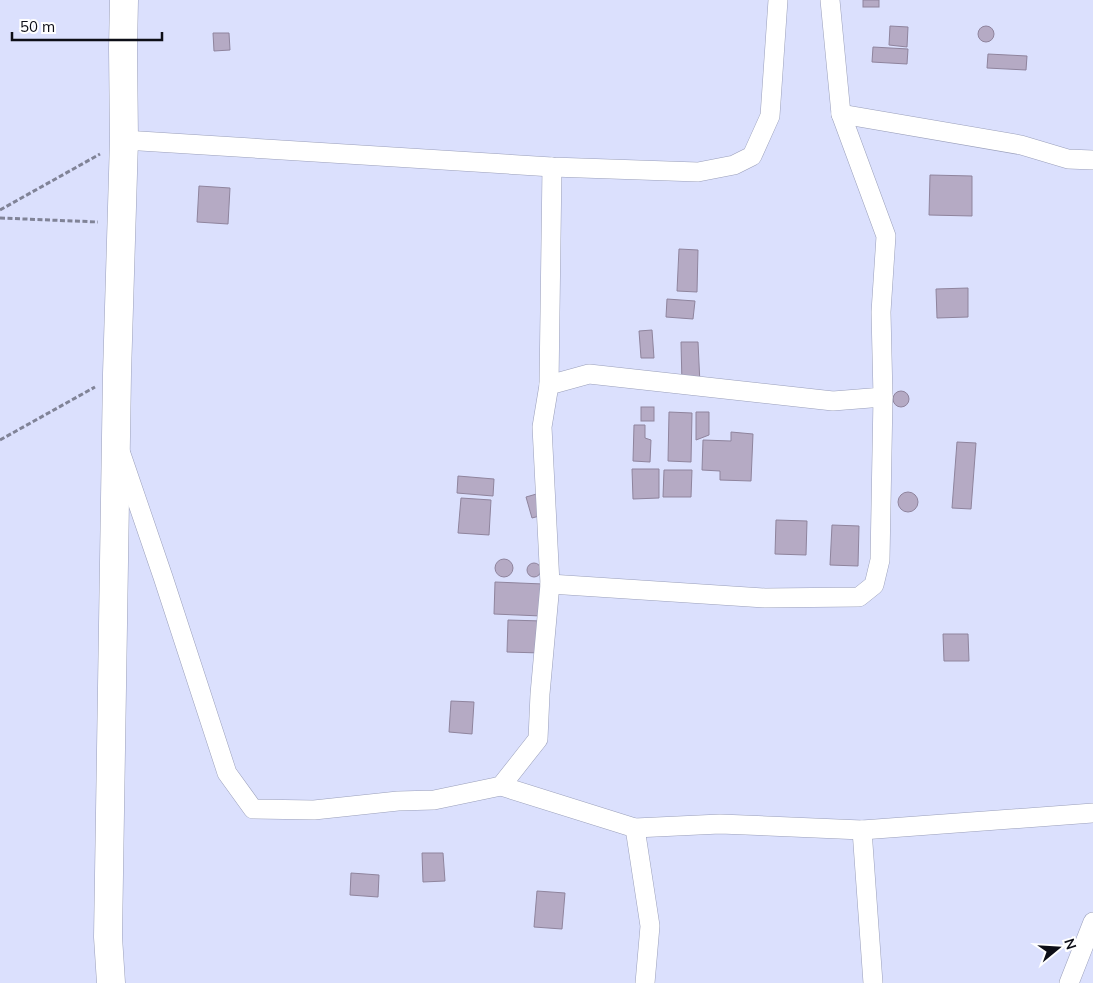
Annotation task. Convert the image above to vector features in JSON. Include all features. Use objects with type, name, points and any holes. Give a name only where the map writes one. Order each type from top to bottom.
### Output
[{"type":"main road","points":[[111,983],[108,937],[117,374],[124,140],[124,0]]},
{"type":"street","points":[[124,140],[552,167],[698,172],[734,165],[752,156],[770,116],[778,0]]},
{"type":"street","points":[[550,584],[765,598],[859,597],[874,585],[880,560],[883,397],[881,312],[886,236],[841,114],[830,0]]},
{"type":"street","points":[[841,114],[1021,145],[1068,159],[1093,160]]},
{"type":"street","points":[[501,786],[538,739],[550,584],[542,427],[549,385],[552,167]]},
{"type":"street","points":[[549,385],[589,374],[833,401],[883,397]]},
{"type":"street","points":[[116,439],[227,773],[253,809],[314,810],[398,801],[434,800],[501,786],[635,828],[720,824],[862,830],[1093,813]]},
{"type":"street","points":[[635,828],[650,926],[645,983]]},
{"type":"street","points":[[862,830],[873,983]]},
{"type":"street","points":[[1069,983],[1093,922]]},
{"type":"path","points":[[0,210],[124,140]]},
{"type":"path","points":[[0,218],[122,222]]},
{"type":"path","points":[[0,440],[117,374]]},
{"type":"building","points":[[863,0],[879,0],[879,7],[863,7]]},
{"type":"building","points":[[890,26],[908,27],[907,47],[889,45]]},
{"type":"building","points":[[986,26],[992,28],[994,34],[992,40],[986,42],[980,40],[978,34],[980,28]]},
{"type":"building","points":[[213,33],[229,33],[230,50],[214,51]]},
{"type":"building","points":[[873,47],[908,49],[907,64],[872,62]]},
{"type":"building","points":[[988,54],[1027,56],[1026,70],[987,68]]},
{"type":"building","points":[[930,175],[972,176],[972,216],[929,215]]},
{"type":"building","points":[[199,186],[230,188],[228,224],[197,222]]},
{"type":"building","points":[[679,249],[698,250],[697,292],[677,291]]},
{"type":"building","points":[[968,288],[968,317],[937,318],[936,289]]},
{"type":"building","points":[[667,299],[695,301],[693,319],[666,317]]},
{"type":"building","points":[[652,330],[654,358],[641,358],[639,331]]},
{"type":"building","points":[[681,342],[698,342],[700,384],[682,384]]},
{"type":"building","points":[[898,391],[904,391],[909,396],[907,405],[898,407],[893,402],[893,396]]},
{"type":"building","points":[[641,407],[654,407],[654,421],[641,421]]},
{"type":"building","points":[[669,412],[692,413],[691,462],[668,461]]},
{"type":"building","points":[[696,412],[709,412],[709,435],[696,440]]},
{"type":"building","points":[[634,425],[645,425],[645,438],[651,440],[650,462],[633,461]]},
{"type":"building","points":[[731,432],[753,434],[751,481],[720,480],[720,471],[702,470],[703,440],[731,441]]},
{"type":"building","points":[[957,442],[976,443],[971,509],[952,508]]},
{"type":"building","points":[[632,469],[659,469],[659,498],[633,499]]},
{"type":"building","points":[[664,470],[692,470],[691,497],[663,497]]},
{"type":"building","points":[[458,476],[494,479],[493,496],[457,493]]},
{"type":"building","points":[[908,492],[915,495],[918,502],[915,509],[908,512],[901,509],[898,502],[901,495]]},
{"type":"building","points":[[540,493],[547,514],[532,518],[526,497]]},
{"type":"building","points":[[461,498],[491,500],[489,535],[458,533]]},
{"type":"building","points":[[776,520],[807,521],[806,555],[775,554]]},
{"type":"building","points":[[832,525],[859,526],[858,566],[830,565]]},
{"type":"building","points":[[504,559],[510,562],[513,568],[510,574],[504,577],[498,574],[495,568],[498,562]]},
{"type":"building","points":[[534,563],[539,565],[541,570],[539,575],[534,577],[529,575],[527,570],[529,565]]},
{"type":"building","points":[[495,582],[543,584],[541,616],[494,614]]},
{"type":"building","points":[[508,620],[542,621],[541,653],[507,652]]},
{"type":"building","points":[[943,634],[968,634],[969,661],[944,661]]},
{"type":"building","points":[[451,701],[474,702],[472,734],[449,732]]},
{"type":"building","points":[[422,853],[443,853],[445,881],[423,882]]},
{"type":"building","points":[[351,873],[379,875],[378,897],[350,895]]},
{"type":"building","points":[[537,891],[565,893],[562,929],[534,927]]}]
